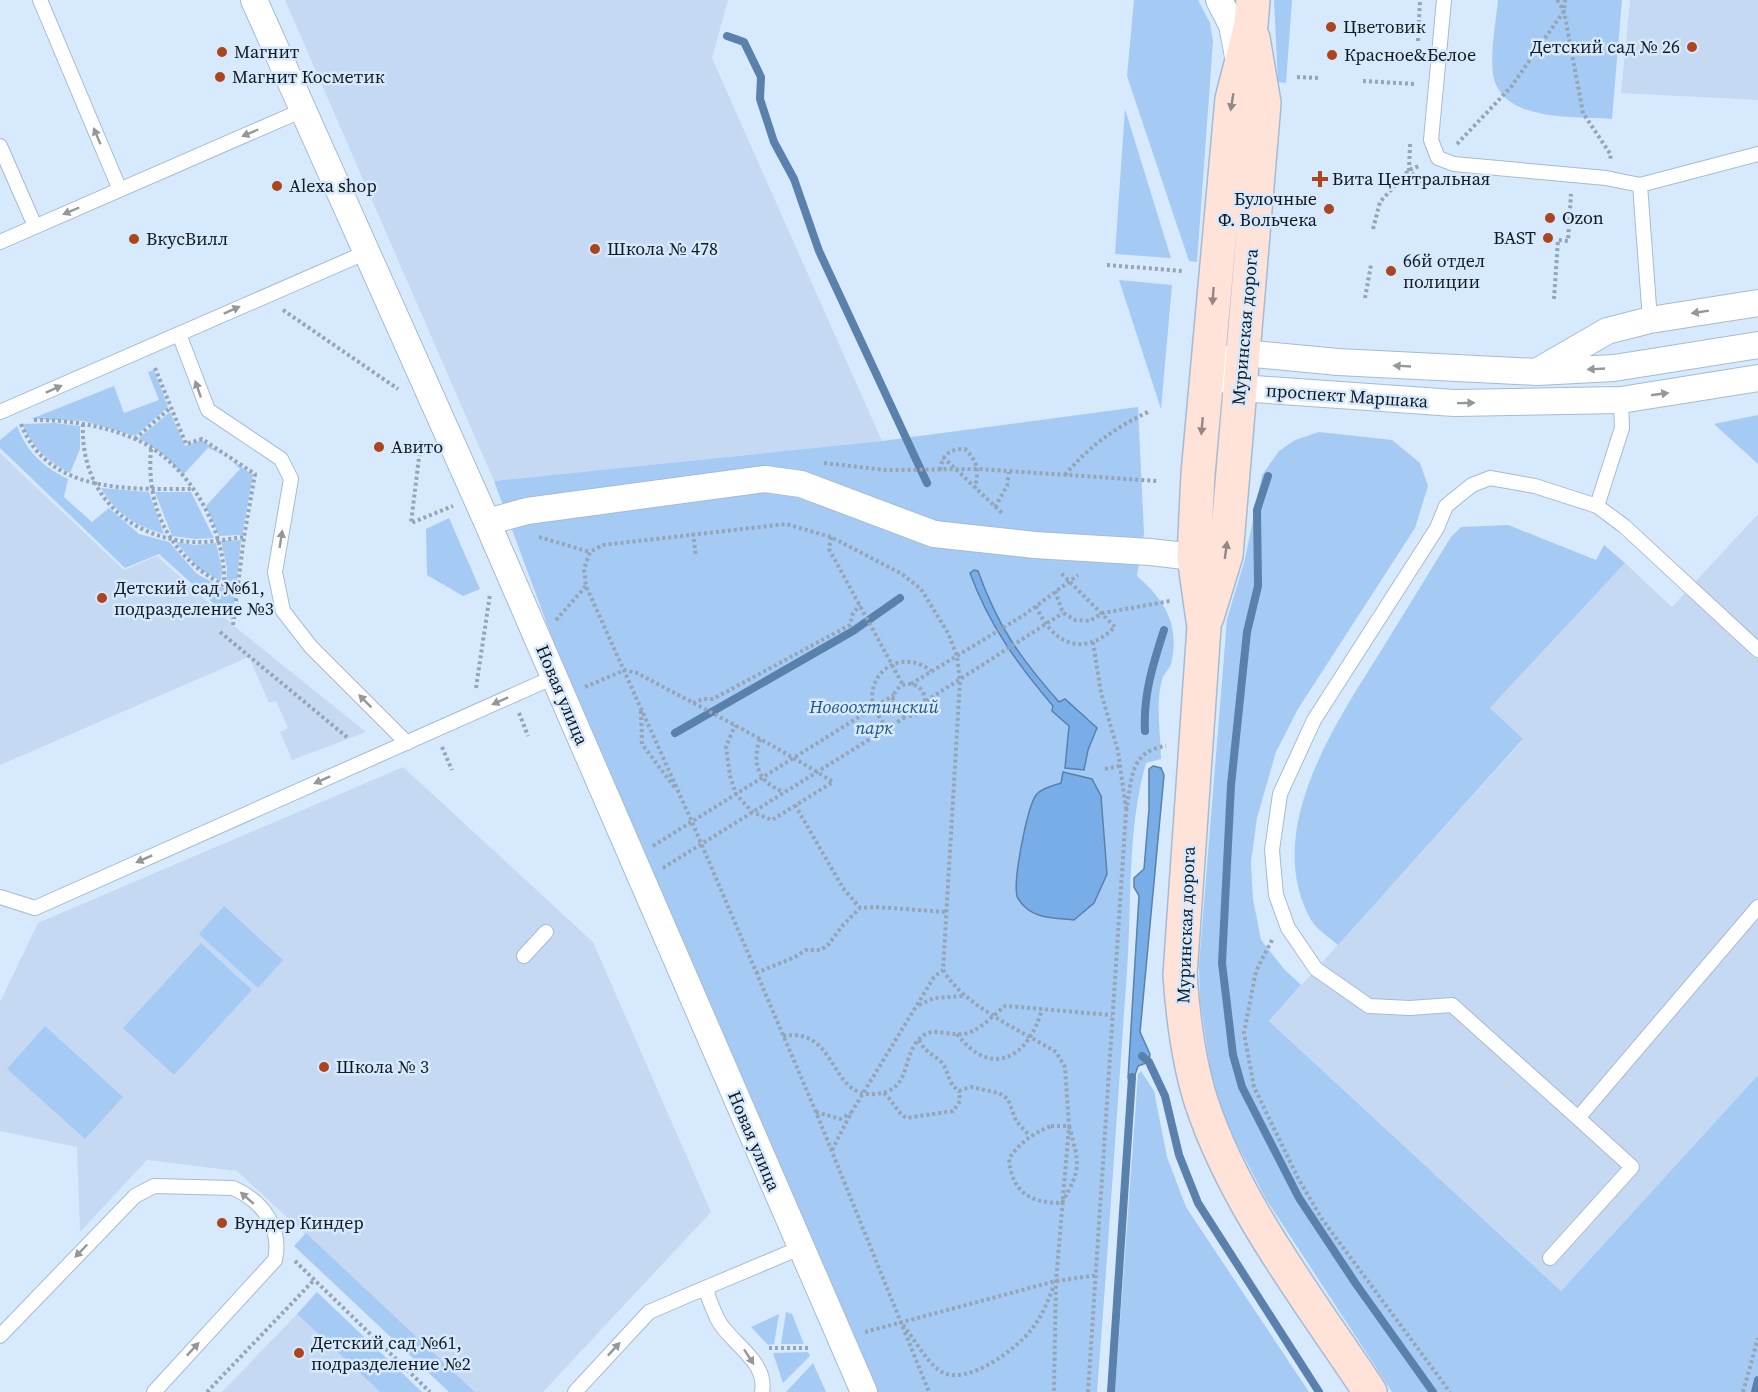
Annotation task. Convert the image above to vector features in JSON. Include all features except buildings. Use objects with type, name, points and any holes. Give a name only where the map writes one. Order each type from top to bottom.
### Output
[{"type":"street","name":"Новая улица","points":[[254,0],[488,522],[864,1392]]},
{"type":"street","points":[[1219,0],[1232,25],[1240,68]]},
{"type":"street","name":"Муринская дорога","points":[[1252,12],[1232,99],[1198,474],[1194,557],[1204,627],[1180,975],[1183,1017],[1191,1064],[1217,1143],[1239,1187],[1370,1392]]},
{"type":"street","name":"Муринская дорога","points":[[1204,627],[1226,555],[1264,103],[1252,12]]},
{"type":"street","points":[[1536,372],[1607,331],[1650,320],[1758,303]]},
{"type":"street","name":"проспект Маршака","points":[[1208,368],[1243,353],[1338,363],[1536,372],[1614,368],[1758,345]]},
{"type":"street","name":"проспект Маршака","points":[[1208,368],[1240,388],[1454,403],[1621,400],[1758,378]]},
{"type":"street","points":[[488,522],[527,511],[765,480],[801,484],[934,534],[1035,545],[1194,557]]},
{"type":"lane","points":[[40,0],[120,190]]},
{"type":"lane","points":[[1444,0],[1431,140],[1438,158],[1454,164],[1606,178],[1640,185],[1758,154]]},
{"type":"lane","points":[[0,242],[303,110]]},
{"type":"lane","points":[[0,146],[35,226]]},
{"type":"lane","points":[[1640,185],[1650,320]]},
{"type":"lane","points":[[0,412],[367,252]]},
{"type":"lane","points":[[180,334],[208,410],[281,459],[291,479],[275,572],[283,611],[311,647],[406,743]]},
{"type":"lane","points":[[1597,506],[1622,428],[1621,400]]},
{"type":"lane","points":[[1550,1258],[1632,1167],[1452,1005],[1410,1008],[1369,1006],[1316,969],[1288,928],[1276,895],[1272,850],[1280,794],[1314,720],[1437,528],[1446,506],[1472,485],[1490,478],[1535,486],[1597,506],[1624,526],[1758,650]]},
{"type":"lane","points":[[0,897],[35,908],[406,743],[558,687]]},
{"type":"lane","points":[[1578,1118],[1758,907]]},
{"type":"lane","points":[[524,956],[546,932]]},
{"type":"lane","points":[[0,1336],[135,1196],[154,1186],[233,1188],[243,1193],[274,1223],[278,1245],[275,1260],[154,1392]]},
{"type":"lane","points":[[575,1392],[649,1312],[800,1248]]},
{"type":"lane","points":[[705,1288],[719,1322],[739,1342],[759,1372],[762,1392]]},
{"type":"path","points":[[1557,0],[1564,11]]},
{"type":"path","points":[[1565,0],[1564,11],[1584,113],[1611,155]]},
{"type":"path","points":[[1454,146],[1511,87],[1564,11]]},
{"type":"path","points":[[1297,76],[1320,78]]},
{"type":"path","points":[[1363,81],[1414,84]]},
{"type":"path","points":[[1373,229],[1380,202],[1409,170]]},
{"type":"path","points":[[1554,299],[1558,240],[1568,241],[1572,191]]},
{"type":"path","points":[[1107,265],[1183,271]]},
{"type":"path","points":[[1365,298],[1371,265]]},
{"type":"path","points":[[282,309],[399,390]]},
{"type":"path","points":[[155,368],[186,444],[202,439],[255,474],[244,537],[233,626]]},
{"type":"path","points":[[135,439],[171,408]]},
{"type":"path","points":[[1065,476],[1084,452],[1107,434],[1150,411]]},
{"type":"path","points":[[192,489],[96,485],[50,466],[25,436],[19,420],[83,423],[135,439],[151,449],[177,471],[192,489],[211,520],[225,568],[224,586]]},
{"type":"path","points":[[83,423],[82,441],[87,464],[96,485],[103,498],[122,517],[140,530],[170,540],[195,542],[244,537]]},
{"type":"path","points":[[422,440],[411,523],[461,503]]},
{"type":"path","points":[[151,449],[151,489],[170,540],[198,571],[238,592]]},
{"type":"path","points":[[937,470],[944,457],[952,449],[965,449],[976,460],[978,469],[975,488]]},
{"type":"path","points":[[944,457],[1008,519]]},
{"type":"path","points":[[816,462],[886,470],[978,469],[1158,481]]},
{"type":"path","points":[[995,507],[1007,486],[1009,472]]},
{"type":"path","points":[[929,1392],[816,1112],[680,794],[586,586],[584,569],[590,552],[603,545],[786,524],[831,537],[902,574],[921,589],[948,633],[957,656],[960,681],[943,970],[951,983],[965,996],[1056,1052],[1065,1066],[1070,1126],[1078,1155],[1077,1176],[1062,1203]]},
{"type":"path","points":[[693,533],[696,557]]},
{"type":"path","points":[[831,537],[829,549],[903,685]]},
{"type":"path","points":[[476,688],[491,585]]},
{"type":"path","points":[[1054,591],[1063,613],[1075,620],[1089,621],[1103,613],[1174,600]]},
{"type":"path","points":[[693,703],[703,699],[713,699],[850,625],[853,613],[860,605]]},
{"type":"path","points":[[1036,606],[1045,625],[1060,639],[1078,644],[1093,642],[1105,637],[1115,627],[1103,613]]},
{"type":"path","points":[[637,870],[702,845],[886,728],[907,716],[920,712],[926,701],[1063,613]]},
{"type":"path","points":[[637,870],[692,822],[874,708],[894,695],[903,685],[910,684],[1024,615]]},
{"type":"path","points":[[220,632],[348,738]]},
{"type":"path","points":[[1093,642],[1101,693],[1118,751],[1126,812]]},
{"type":"path","points":[[886,728],[874,708],[872,698],[875,686],[892,664],[914,660],[931,671]]},
{"type":"path","points":[[558,687],[625,670],[637,673],[735,725],[760,740],[795,758],[833,782],[772,820],[752,812],[736,794],[729,776],[726,747],[735,725]]},
{"type":"path","points":[[910,684],[922,692],[926,701]]},
{"type":"path","points":[[894,695],[895,709],[907,716]]},
{"type":"path","points":[[641,707],[642,744],[680,794]]},
{"type":"path","points":[[518,712],[528,736]]},
{"type":"path","points":[[1088,1392],[1098,1275],[1126,812],[1135,766],[1142,755],[1154,748],[1168,746],[1169,734]]},
{"type":"path","points":[[760,740],[755,754],[756,766],[771,788],[784,792]]},
{"type":"path","points":[[441,746],[452,770]]},
{"type":"path","points":[[1105,769],[1119,766]]},
{"type":"path","points":[[795,806],[843,888],[860,908]]},
{"type":"path","points":[[756,973],[806,950],[821,950],[860,908],[947,912]]},
{"type":"path","points":[[1288,928],[1269,943],[1256,971],[1248,999],[1244,1033],[1254,1087],[1298,1178],[1322,1219],[1450,1392]]},
{"type":"path","points":[[832,1150],[851,1113],[934,977],[943,970]]},
{"type":"path","points":[[918,1005],[934,998],[965,996]]},
{"type":"path","points":[[783,1036],[798,1034],[813,1040],[825,1049],[841,1079],[850,1088],[864,1093],[884,1093],[895,1088],[906,1073],[909,1057],[924,1035],[936,1032],[957,1034],[980,1028],[1005,1006],[1112,1015]]},
{"type":"path","points":[[957,1034],[969,1051],[987,1058],[1000,1059],[1021,1051],[1031,1037],[1042,1009]]},
{"type":"path","points":[[919,1040],[923,1050],[941,1062],[951,1086],[959,1091]]},
{"type":"path","points":[[959,1091],[971,1087],[999,1093],[1008,1099],[1016,1122],[1029,1135]]},
{"type":"path","points":[[884,1093],[892,1100],[897,1112],[906,1118],[914,1118],[953,1111],[960,1101],[959,1091]]},
{"type":"path","points":[[816,1112],[840,1119],[851,1113]]},
{"type":"path","points":[[1062,1203],[1043,1203],[1024,1193],[1010,1177],[1009,1158],[1029,1135],[1051,1126],[1070,1126]]},
{"type":"path","points":[[1054,1392],[1056,1281],[1070,1126]]},
{"type":"path","points":[[278,1245],[430,1392]]},
{"type":"path","points":[[841,1339],[900,1321],[1056,1281],[1098,1275]]},
{"type":"path","points":[[207,1392],[315,1280]]},
{"type":"path","points":[[900,1321],[920,1344],[932,1366],[945,1374],[957,1375],[980,1369],[1013,1349],[1032,1329],[1046,1306],[1056,1281]]},
{"type":"path","points":[[1743,1392],[1758,1338]]},
{"type":"path","points":[[767,1348],[810,1348]]},
{"type":"shaded area","name":"Школа № 478","points":[[285,0],[728,0],[712,58],[882,441],[494,481]]},
{"type":"shaded area","name":"Детский сад № 26","points":[[1630,0],[1758,0],[1758,100],[1621,93]]},
{"type":"shaded area","name":"Детский сад №61, подразделение №3","points":[[0,453],[124,570],[157,556],[233,625],[366,732],[292,760],[280,732],[288,728],[276,701],[269,703],[249,657],[0,765]]},
{"type":"shaded area","points":[[1758,514],[1758,1075],[1561,1291],[1269,1021],[1523,740],[1490,708],[1625,563],[1672,607]]},
{"type":"shaded area","points":[[974,570],[978,571],[1011,641],[1033,671],[1059,702],[1065,699],[1097,728],[1088,750],[1084,770],[1065,768],[1069,726],[1052,711],[1053,706],[1016,660],[995,627],[970,573]]},
{"type":"shaded area","points":[[1153,766],[1161,768],[1164,775],[1140,1032],[1150,1054],[1149,1062],[1138,1066],[1131,1087],[1128,1078],[1139,896],[1134,887],[1134,878],[1144,869],[1149,809],[1149,769]]},
{"type":"shaded area","name":"Школа № 3","points":[[403,767],[593,942],[711,1212],[543,1392],[475,1392],[237,1171],[147,1160],[80,1232],[77,1147],[0,1131],[0,1002],[38,923]]},
{"type":"shaded area","points":[[1063,772],[1092,779],[1101,796],[1107,874],[1094,903],[1074,920],[1035,914],[1018,899],[1016,888],[1022,844],[1032,802],[1041,791],[1061,783]]},
{"type":"shaded area","name":"Детский сад №61, подразделение №2","points":[[297,1314],[380,1392],[222,1392]]},
{"type":"green space","points":[[1134,0],[1198,0],[1210,23],[1213,41],[1197,262],[1189,261],[1127,76]]},
{"type":"green space","points":[[1274,0],[1292,0],[1286,83],[1278,82]]},
{"type":"green space","points":[[1498,0],[1622,0],[1612,119],[1542,114],[1524,109],[1510,101],[1499,90],[1492,66]]},
{"type":"green space","points":[[1125,109],[1171,258],[1115,254]]},
{"type":"green space","points":[[1119,280],[1172,285],[1161,409]]},
{"type":"green space","points":[[154,370],[168,407],[135,436],[84,421],[31,419],[114,386],[124,413],[159,400],[148,372]]},
{"type":"green space","name":"Новоохтинский парк","points":[[1138,407],[1144,533],[1137,576],[1163,605],[1172,626],[1174,638],[1171,664],[1163,678],[1160,690],[1161,759],[1146,763],[1133,840],[1127,971],[1097,1392],[878,1392],[642,881],[494,481],[882,441]]},
{"type":"green space","points":[[170,412],[185,446],[201,440],[220,453],[208,448],[183,475],[165,456],[139,438]]},
{"type":"green space","points":[[1758,415],[1758,464],[1714,424]]},
{"type":"green space","points":[[55,423],[80,426],[80,449],[70,473],[42,453],[22,424]]},
{"type":"green space","points":[[17,426],[26,444],[37,458],[68,479],[64,497],[92,522],[109,508],[139,534],[169,542],[197,574],[235,594],[232,620],[159,554],[125,568],[0,448],[0,440]]},
{"type":"green space","points":[[1319,432],[1392,440],[1420,463],[1428,486],[1415,528],[1298,709],[1276,752],[1257,818],[1251,862],[1253,899],[1261,940],[1284,969],[1301,985],[1269,1021],[1561,1291],[1758,1075],[1758,1392],[1392,1392],[1266,1199],[1224,1119],[1210,1067],[1200,1001],[1199,965],[1227,619],[1245,559],[1262,475],[1279,451],[1295,440]]},
{"type":"green space","points":[[231,460],[253,475],[242,535],[219,536],[206,506],[240,469]]},
{"type":"green space","points":[[101,488],[149,492],[164,534],[128,518],[113,505]]},
{"type":"green space","points":[[155,492],[191,492],[214,538],[196,539],[172,536]]},
{"type":"green space","points":[[449,518],[480,589],[463,596],[427,575],[426,529]]},
{"type":"green space","points":[[1508,525],[1596,560],[1604,545],[1625,563],[1490,708],[1523,739],[1338,945],[1313,923],[1298,886],[1295,851],[1299,816],[1310,781],[1342,714],[1451,537],[1461,527]]},
{"type":"green space","points":[[241,540],[236,588],[226,584],[227,568],[221,541]]},
{"type":"green space","points":[[176,542],[195,545],[216,543],[222,569],[221,581],[199,569]]},
{"type":"green space","points":[[224,906],[283,960],[258,988],[199,934]]},
{"type":"green space","points":[[201,943],[252,990],[174,1075],[123,1028]]},
{"type":"green space","points":[[45,1026],[123,1097],[85,1139],[7,1069]]},
{"type":"green space","points":[[1141,1071],[1154,1091],[1167,1157],[1186,1207],[1309,1392],[1115,1392],[1138,1074]]},
{"type":"green space","points":[[306,1233],[475,1392],[449,1392],[294,1246]]},
{"type":"green space","points":[[317,1292],[422,1392],[380,1392],[297,1314]]},
{"type":"green space","points":[[786,1312],[792,1314],[804,1344],[781,1344]]},
{"type":"green space","points":[[779,1314],[774,1344],[768,1345],[751,1327]]},
{"type":"green space","points":[[808,1352],[810,1356],[783,1383],[773,1353]]},
{"type":"green space","points":[[813,1363],[826,1392],[786,1392]]},
{"type":"waterway","points":[[727,36],[744,42],[761,77],[760,99],[774,142],[794,179],[819,251],[927,483]]},
{"type":"waterway","points":[[1268,476],[1257,510],[1258,586],[1247,632],[1231,785],[1222,963],[1233,1055],[1242,1087],[1299,1198],[1356,1284],[1433,1392]]},
{"type":"waterway","points":[[675,733],[853,631],[900,598]]},
{"type":"waterway","points":[[1145,731],[1147,692],[1164,630]]},
{"type":"waterway","points":[[1142,1056],[1149,1062],[1165,1096],[1179,1155],[1198,1203],[1319,1392]]},
{"type":"waterway","points":[[1111,1392],[1132,1077]]},
{"type":"waterway","points":[[1755,1392],[1758,1380]]},
{"type":"place","name":"Цветовик","points":[[1331,27]]},
{"type":"place","name":"Детский сад № 26","points":[[1692,47]]},
{"type":"place","name":"Магнит","points":[[222,52]]},
{"type":"place","name":"Красное&Белое","points":[[1332,55]]},
{"type":"place","name":"Магнит Косметик","points":[[220,77]]},
{"type":"place","name":"Вита Центральная","points":[[1320,179]]},
{"type":"place","name":"Alexa shop","points":[[277,186]]},
{"type":"place","name":"Булочные Ф. Вольчека","points":[[1329,209]]},
{"type":"place","name":"Ozon","points":[[1550,218]]},
{"type":"place","name":"BAST","points":[[1548,238]]},
{"type":"place","name":"ВкусВилл","points":[[134,239]]},
{"type":"place","name":"Школа № 478","points":[[595,249]]},
{"type":"place","name":"66й отдел полиции","points":[[1391,271]]},
{"type":"place","name":"Авито","points":[[379,447]]},
{"type":"place","name":"Детский сад №61, подразделение №3","points":[[102,598]]},
{"type":"place","name":"Школа № 3","points":[[324,1067]]},
{"type":"place","name":"Вундер Киндер","points":[[222,1223]]},
{"type":"place","name":"Детский сад №61, подразделение №2","points":[[299,1353]]}]
